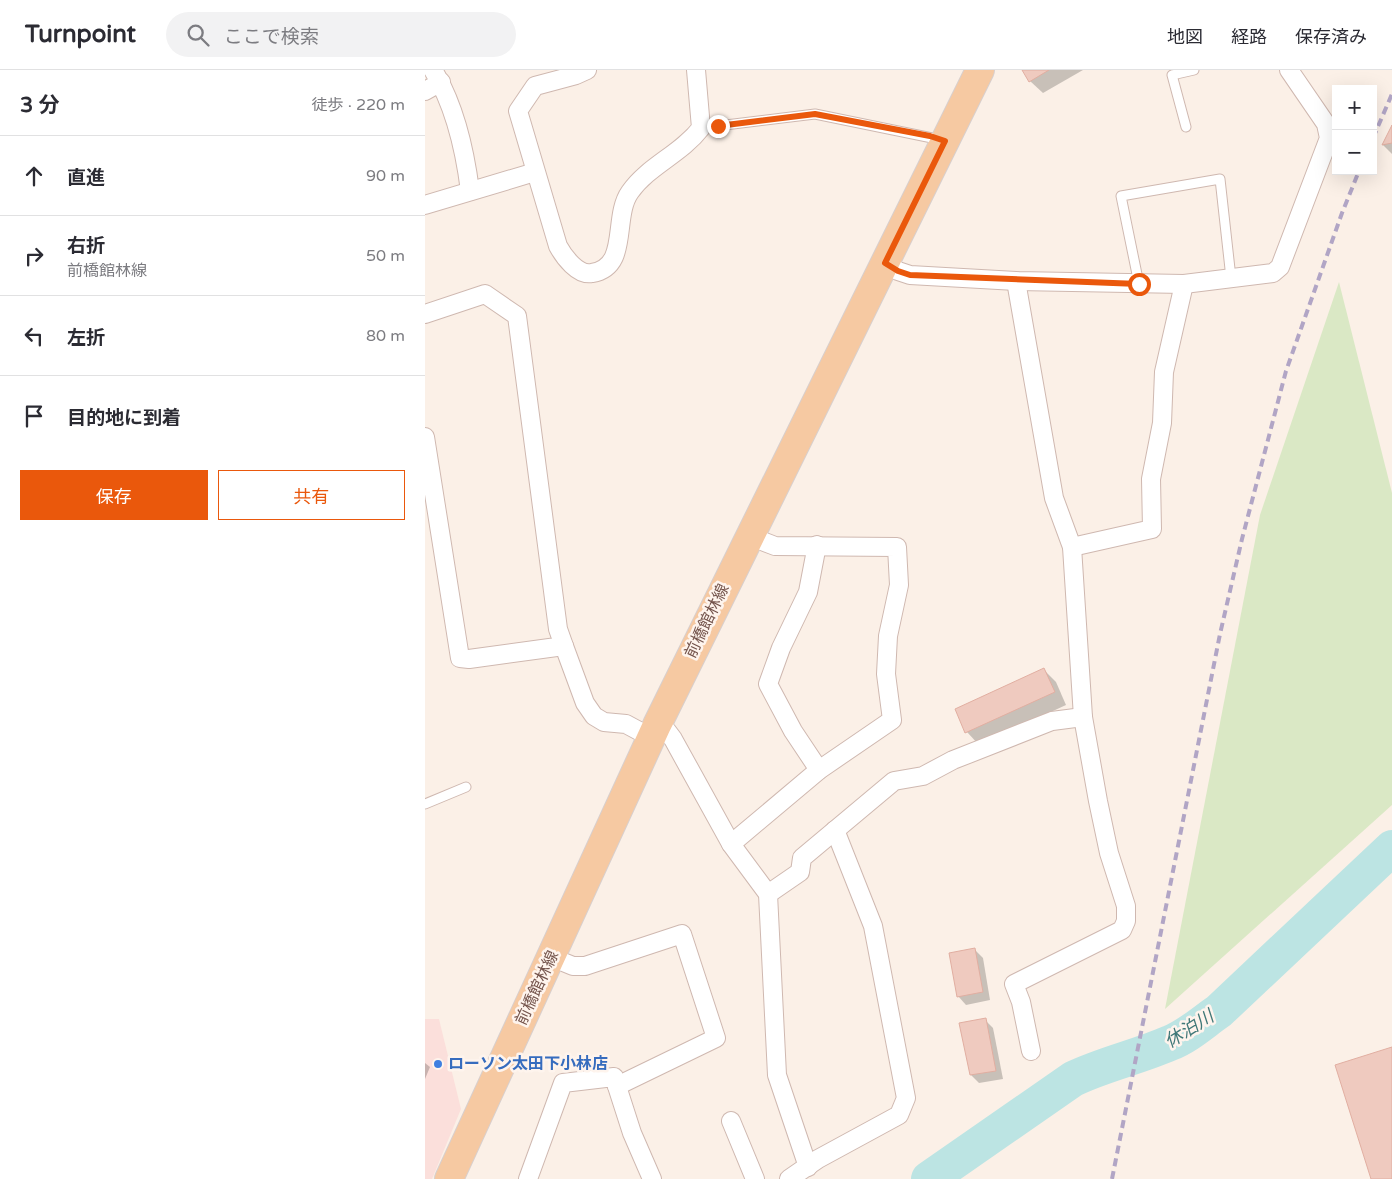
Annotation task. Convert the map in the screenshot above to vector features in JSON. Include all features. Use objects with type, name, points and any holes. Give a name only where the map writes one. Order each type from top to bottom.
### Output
[{"type":"main road","name":"前橋館林線","points":[[449,1179],[654,731],[980,70]]},
{"type":"street","points":[[587,70],[576,76],[535,86],[518,111],[535,172],[561,250],[583,273],[597,272],[609,266],[615,258],[619,226],[628,194],[638,182],[675,154],[701,128],[696,70]]},
{"type":"street","points":[[885,263],[898,271],[910,275],[1017,281],[1184,284],[1273,273],[1280,267],[1329,138],[1326,124],[1289,70]]},
{"type":"street","points":[[437,76],[465,160],[470,191]]},
{"type":"street","points":[[425,91],[437,76]]},
{"type":"street","points":[[425,205],[535,172]]},
{"type":"street","points":[[1017,281],[1054,498],[1072,547],[1083,717],[1102,819],[1126,906],[1122,930],[1112,937],[1014,984],[1021,1002],[1031,1051]]},
{"type":"street","points":[[1072,547],[1152,528],[1151,479],[1162,422],[1164,372],[1184,284]]},
{"type":"street","points":[[425,314],[485,294],[517,316],[558,629],[585,703],[594,716],[604,722],[626,724],[654,731],[667,731],[731,844],[768,894],[777,1075],[808,1167]]},
{"type":"street","points":[[425,437],[461,658],[469,659],[564,646]]},
{"type":"street","points":[[731,844],[819,770],[892,720],[886,674],[889,636],[899,585],[897,547],[775,546],[749,536]]},
{"type":"street","points":[[817,545],[808,592],[781,648],[768,684],[793,731],[819,770]]},
{"type":"street","points":[[768,894],[800,872],[802,858],[894,781],[923,776],[953,760],[1053,720],[1083,717]]},
{"type":"street","points":[[789,1179],[899,1115],[906,1098],[873,926],[835,830]]},
{"type":"street","points":[[551,957],[573,966],[585,966],[682,934],[716,1038],[617,1086]]},
{"type":"street","points":[[528,1179],[563,1083],[614,1077],[632,1133],[652,1179]]},
{"type":"street","points":[[731,1121],[755,1179]]},
{"type":"lane","points":[[1186,127],[1172,75],[1194,70]]},
{"type":"lane","points":[[701,128],[815,114],[930,136],[945,141]]},
{"type":"lane","points":[[1139,284],[1121,196],[1220,179],[1231,278]]},
{"type":"lane","points":[[425,804],[466,788]]},
{"type":"shaded area","name":"ローソン太田下小林店","points":[[425,1019],[439,1019],[461,1109],[432,1179],[425,1179]]},
{"type":"green space","points":[[1339,282],[1392,493],[1392,805],[1165,1009],[1260,515]]},
{"type":"building","points":[[1022,70],[1049,70],[1029,82]]},
{"type":"building","points":[[1392,125],[1392,143],[1382,145]]},
{"type":"building","points":[[1044,668],[1055,692],[965,733],[955,709]]},
{"type":"building","points":[[975,948],[983,992],[957,997],[949,953]]},
{"type":"building","points":[[986,1018],[996,1071],[970,1075],[959,1023]]},
{"type":"building","points":[[1392,1047],[1392,1179],[1371,1179],[1335,1065]]},
{"type":"waterway","name":"休泊川","points":[[929,1179],[1073,1079],[1170,1043],[1195,1029],[1219,1011],[1392,848]]},
{"type":"railway","points":[[1376,130],[1392,94]]},
{"type":"railway","points":[[1112,1179],[1220,634],[1242,539],[1286,371],[1357,175]]},
{"type":"place","name":"ローソン太田下小林店","points":[[438,1064]]},
{"type":"route","points":[[718,126],[815,114],[930,136],[945,141],[885,263],[898,271],[910,275],[1017,281],[1139,284]]}]
